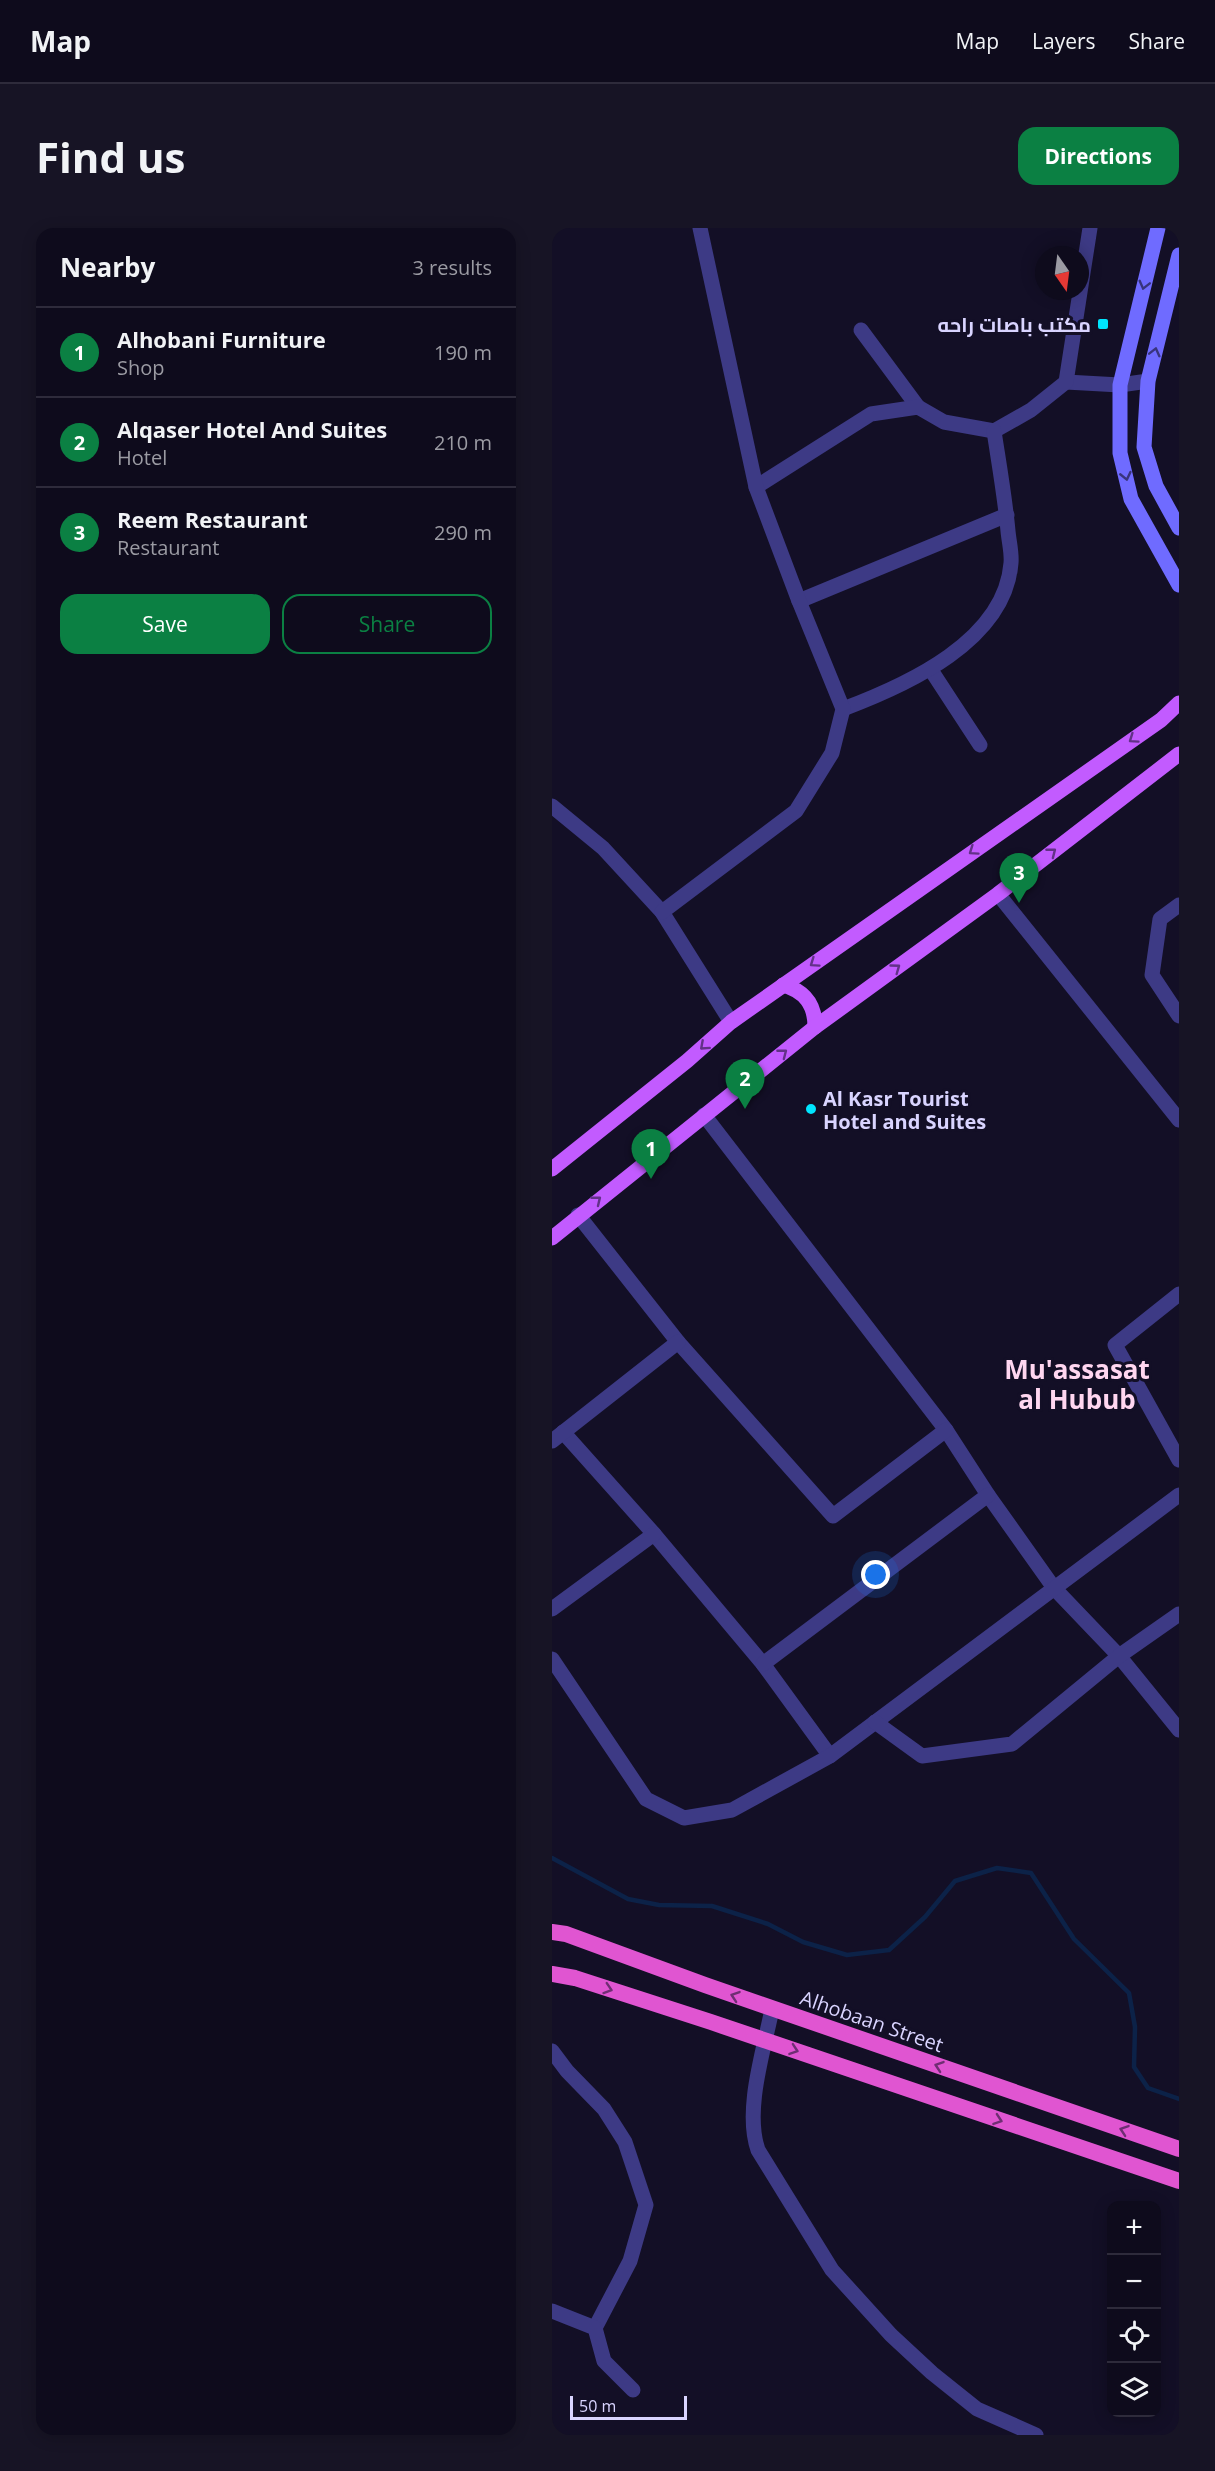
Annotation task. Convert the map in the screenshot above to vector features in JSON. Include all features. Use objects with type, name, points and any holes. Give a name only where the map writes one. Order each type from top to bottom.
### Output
[{"type":"highway","name":"Alhobaan Street","points":[[552,1932],[566,1934],[772,2009],[1179,2149]]},
{"type":"highway","points":[[552,1974],[575,1978],[766,2041],[1179,2181]]},
{"type":"main road","points":[[1158,228],[1120,385],[1120,453],[1131,499],[1179,585]]},
{"type":"main road","points":[[1179,255],[1148,381],[1144,447],[1156,486],[1179,528]]},
{"type":"main road","points":[[552,1169],[687,1061],[731,1022],[1161,720],[1179,703]]},
{"type":"main road","points":[[552,1238],[704,1114],[815,1028],[998,894],[1179,754]]},
{"type":"main road","points":[[783,984],[797,990],[808,1000],[814,1013],[815,1028]]},
{"type":"street","points":[[662,912],[796,811],[832,753],[843,709],[756,487],[700,228]]},
{"type":"street","points":[[1066,382],[1090,228]]},
{"type":"street","points":[[861,330],[918,407],[944,422],[994,431],[1031,410],[1066,382],[1120,385],[1148,381]]},
{"type":"street","points":[[756,487],[871,414],[918,407]]},
{"type":"street","points":[[843,709],[880,695],[931,670],[978,632],[1006,592],[1011,562],[1007,515],[994,431]]},
{"type":"street","points":[[799,601],[1007,515]]},
{"type":"street","points":[[931,670],[980,745]]},
{"type":"street","points":[[552,806],[603,848],[662,912],[731,1022]]},
{"type":"street","points":[[998,894],[1179,1120]]},
{"type":"street","points":[[1179,905],[1160,919],[1152,975],[1179,1016]]},
{"type":"street","points":[[704,1114],[946,1430],[988,1495],[1054,1588],[1119,1656],[1179,1730]]},
{"type":"street","points":[[578,1215],[678,1342],[833,1516],[946,1430]]},
{"type":"street","points":[[1179,1294],[1115,1345],[1179,1460]]},
{"type":"street","points":[[678,1342],[558,1437],[654,1534],[763,1664],[830,1756]]},
{"type":"street","points":[[763,1664],[988,1495]]},
{"type":"street","points":[[552,1659],[646,1799],[684,1818],[732,1810],[830,1756],[1179,1495]]},
{"type":"street","points":[[552,1609],[654,1534]]},
{"type":"street","points":[[875,1722],[922,1756],[1012,1744],[1119,1656],[1179,1614]]},
{"type":"street","points":[[772,2009],[753,2108],[754,2139],[758,2150],[832,2270],[891,2335],[932,2373],[977,2409],[1036,2435]]},
{"type":"street","points":[[552,2051],[567,2071],[604,2109],[625,2142],[646,2205],[630,2261],[595,2328],[604,2361],[633,2390]]},
{"type":"street","points":[[552,2312],[595,2328]]},
{"type":"waterway","points":[[552,1858],[628,1899],[659,1905],[712,1906],[768,1924],[803,1942],[847,1955],[889,1950],[925,1917],[955,1881],[997,1868],[1031,1873],[1074,1939],[1129,1993],[1135,2027],[1134,2067],[1148,2088],[1179,2099]]},
{"type":"place","name":"مكتب باصات راحه","points":[[1103,324]]},
{"type":"place","name":"Reem Restaurant","points":[[1019,903]]},
{"type":"place","name":"Alqaser Hotel And Suites","points":[[745,1109]]},
{"type":"place","name":"Al Kasr Tourist Hotel and Suites","points":[[811,1109]]},
{"type":"place","name":"Alhobani Furniture","points":[[651,1179]]},
{"type":"district","name":"Mu'assasat al Hubub","points":[[1077,1384]]}]
